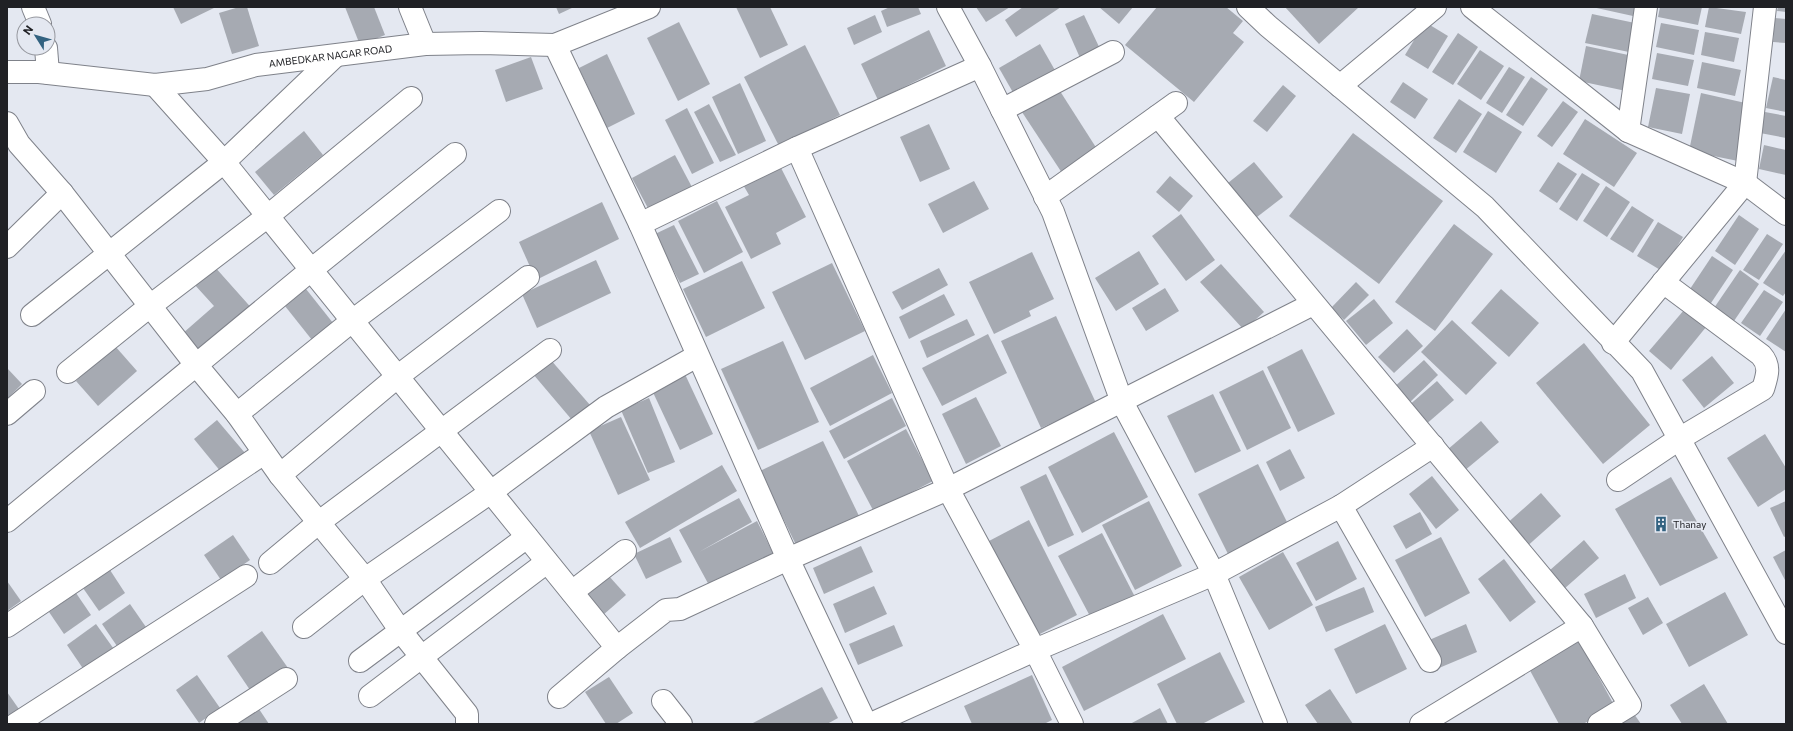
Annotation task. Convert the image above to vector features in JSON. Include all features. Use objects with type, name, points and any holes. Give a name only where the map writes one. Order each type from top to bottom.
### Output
[{"type":"street","points":[[410,7],[425,44]]},
{"type":"street","name":"AMBEDKAR NAGAR ROAD","points":[[7,72],[48,73],[155,85],[207,78],[256,65],[425,44],[481,43],[554,45],[649,7]]},
{"type":"street","points":[[948,7],[980,66],[1053,212],[1122,402],[1214,574],[1276,724]]},
{"type":"street","points":[[1248,7],[1268,26],[1484,207],[1642,371],[1786,633]]},
{"type":"street","points":[[1340,86],[1435,7]]},
{"type":"street","points":[[1472,7],[1628,131],[1745,183],[1786,214]]},
{"type":"street","points":[[1628,131],[1646,7]]},
{"type":"street","points":[[1613,342],[1745,183],[1765,7]]},
{"type":"street","points":[[554,45],[640,224],[697,356],[788,559],[866,724]]},
{"type":"street","points":[[1002,110],[1113,52]]},
{"type":"street","points":[[47,56],[48,73]]},
{"type":"street","points":[[32,315],[109,252],[224,162],[334,56]]},
{"type":"street","points":[[640,224],[798,148],[980,66]]},
{"type":"street","points":[[155,85],[224,162],[617,648]]},
{"type":"street","points":[[68,372],[150,306],[268,216],[411,98]]},
{"type":"street","points":[[1045,197],[1176,103]]},
{"type":"street","points":[[1158,116],[1582,626],[1630,705],[1599,724]]},
{"type":"street","points":[[7,123],[13,150],[62,193],[109,252],[197,366],[237,414],[280,475],[365,579],[400,630],[467,714],[467,724]]},
{"type":"street","points":[[798,148],[948,489],[1035,650],[1072,724]]},
{"type":"street","points":[[7,521],[197,366],[311,270],[456,154]]},
{"type":"street","points":[[7,247],[62,193]]},
{"type":"street","points":[[237,414],[352,321],[499,211]]},
{"type":"street","points":[[280,475],[397,377],[528,277]]},
{"type":"street","points":[[1618,480],[1679,439],[1763,389],[1768,374],[1766,362],[1761,355],[1663,282]]},
{"type":"street","points":[[559,697],[617,648],[666,610],[680,609],[788,559],[948,489],[1313,304]]},
{"type":"street","points":[[270,563],[318,523],[440,430],[550,350]]},
{"type":"street","points":[[304,627],[365,579],[491,492],[606,407],[697,356]]},
{"type":"street","points":[[7,414],[34,391]]},
{"type":"street","points":[[871,724],[1035,650],[1214,574],[1341,506],[1433,446]]},
{"type":"street","points":[[7,626],[264,453]]},
{"type":"street","points":[[1341,506],[1430,661]]},
{"type":"street","points":[[360,661],[527,537]]},
{"type":"street","points":[[572,592],[625,551]]},
{"type":"street","points":[[370,696],[547,562]]},
{"type":"street","points":[[16,724],[246,576]]},
{"type":"street","points":[[1421,724],[1582,626]]},
{"type":"street","points":[[216,724],[286,679]]},
{"type":"street","points":[[663,701],[681,724]]},
{"type":"building","points":[[173,7],[216,7],[181,24]]},
{"type":"building","points":[[239,7],[247,7],[259,46],[232,54],[219,13]]},
{"type":"building","points":[[345,7],[374,7],[385,35],[360,45]]},
{"type":"building","points":[[556,7],[574,7],[559,14]]},
{"type":"building","points":[[736,7],[770,7],[788,45],[760,58]]},
{"type":"building","points":[[890,7],[918,7],[921,14],[887,27],[881,11]]},
{"type":"building","points":[[976,7],[1010,7],[986,22]]},
{"type":"building","points":[[1023,7],[1061,7],[1016,37],[1005,20]]},
{"type":"building","points":[[1099,7],[1133,7],[1119,24]]},
{"type":"building","points":[[1157,7],[1226,7],[1243,21],[1233,33],[1244,42],[1194,102],[1125,45]]},
{"type":"building","points":[[1285,7],[1359,7],[1319,44]]},
{"type":"building","points":[[1592,7],[1635,7],[1633,16]]},
{"type":"building","points":[[1660,7],[1702,7],[1698,25],[1658,17]]},
{"type":"building","points":[[1709,7],[1746,12],[1741,34],[1705,27]]},
{"type":"building","points":[[1778,7],[1786,7],[1786,12],[1777,11]]},
{"type":"building","points":[[1592,14],[1635,23],[1629,52],[1585,43]]},
{"type":"building","points":[[875,15],[882,32],[854,45],[847,28]]},
{"type":"building","points":[[1084,15],[1101,51],[1081,60],[1065,24]]},
{"type":"building","points":[[1775,18],[1786,19],[1786,43],[1773,42]]},
{"type":"building","points":[[679,22],[710,84],[678,101],[647,38]]},
{"type":"building","points":[[1425,22],[1448,36],[1428,69],[1405,55]]},
{"type":"building","points":[[1661,23],[1699,30],[1694,55],[1656,47]]},
{"type":"building","points":[[929,30],[946,66],[878,100],[861,64]]},
{"type":"building","points":[[1705,32],[1739,38],[1734,62],[1701,55]]},
{"type":"building","points":[[1458,33],[1478,47],[1453,85],[1432,72]]},
{"type":"building","points":[[1040,44],[1056,72],[1015,96],[999,68]]},
{"type":"building","points":[[805,45],[840,115],[779,146],[744,77]]},
{"type":"building","points":[[1586,46],[1633,56],[1626,91],[1579,81]]},
{"type":"building","points":[[1480,50],[1504,66],[1481,100],[1457,84]]},
{"type":"building","points":[[1657,53],[1694,60],[1688,86],[1652,79]]},
{"type":"building","points":[[607,54],[635,114],[607,128],[579,68]]},
{"type":"building","points":[[531,57],[543,89],[506,102],[495,70]]},
{"type":"building","points":[[1702,62],[1741,70],[1735,96],[1697,88]]},
{"type":"building","points":[[1509,67],[1525,77],[1502,113],[1486,103]]},
{"type":"building","points":[[1531,77],[1548,89],[1523,126],[1506,115]]},
{"type":"building","points":[[1773,77],[1786,80],[1786,112],[1766,108]]},
{"type":"building","points":[[1403,82],[1428,99],[1415,119],[1390,102]]},
{"type":"building","points":[[740,83],[766,141],[738,154],[712,97]]},
{"type":"building","points":[[1283,85],[1296,96],[1267,132],[1253,121]]},
{"type":"building","points":[[1058,88],[1097,149],[1062,173],[1022,112]]},
{"type":"building","points":[[1656,88],[1690,94],[1682,134],[1648,127]]},
{"type":"building","points":[[1701,93],[1750,104],[1738,161],[1689,151]]},
{"type":"building","points":[[1459,99],[1482,114],[1456,153],[1433,138]]},
{"type":"building","points":[[1563,101],[1578,112],[1552,147],[1537,136]]},
{"type":"building","points":[[709,104],[736,155],[720,162],[694,112]]},
{"type":"building","points":[[687,108],[714,163],[692,174],[665,120]]},
{"type":"building","points":[[1488,111],[1522,132],[1496,173],[1463,152]]},
{"type":"building","points":[[1765,112],[1786,116],[1786,138],[1760,133]]},
{"type":"building","points":[[1585,119],[1637,153],[1614,187],[1563,154]]},
{"type":"building","points":[[929,124],[950,169],[920,182],[900,137]]},
{"type":"building","points":[[304,131],[323,155],[274,195],[255,172]]},
{"type":"building","points":[[1353,133],[1443,201],[1379,284],[1289,216]]},
{"type":"building","points":[[1764,145],[1786,150],[1786,175],[1759,169]]},
{"type":"building","points":[[675,155],[693,189],[650,212],[632,178]]},
{"type":"building","points":[[1254,162],[1283,197],[1257,217],[1228,183]]},
{"type":"building","points":[[1558,162],[1577,174],[1557,203],[1539,191]]},
{"type":"building","points":[[779,164],[806,217],[776,233],[781,244],[751,259],[725,207],[749,195],[742,183]]},
{"type":"building","points":[[1582,173],[1600,184],[1577,221],[1559,209]]},
{"type":"building","points":[[1170,176],[1193,196],[1179,212],[1156,192]]},
{"type":"building","points":[[974,181],[989,209],[943,233],[928,204]]},
{"type":"building","points":[[1606,186],[1630,202],[1607,237],[1583,221]]},
{"type":"building","points":[[717,201],[743,252],[704,273],[678,221]]},
{"type":"building","points":[[602,202],[619,239],[536,280],[519,242]]},
{"type":"building","points":[[1632,206],[1654,220],[1633,253],[1610,239]]},
{"type":"building","points":[[1181,214],[1215,260],[1186,281],[1152,236]]},
{"type":"building","points":[[1739,215],[1759,229],[1735,265],[1715,251]]},
{"type":"building","points":[[1658,222],[1683,237],[1662,271],[1637,256]]},
{"type":"building","points":[[1454,224],[1493,254],[1435,331],[1395,302]]},
{"type":"building","points":[[674,225],[699,274],[680,283],[655,234]]},
{"type":"building","points":[[1767,234],[1783,244],[1759,280],[1743,270]]},
{"type":"building","points":[[1786,250],[1786,292],[1783,296],[1763,283]]},
{"type":"building","points":[[1139,251],[1159,284],[1116,311],[1095,278]]},
{"type":"building","points":[[1032,252],[1054,299],[1029,311],[1031,316],[994,334],[969,282]]},
{"type":"building","points":[[1712,256],[1733,270],[1709,306],[1688,292]]},
{"type":"building","points":[[596,260],[611,293],[537,328],[522,294]]},
{"type":"building","points":[[742,261],[765,308],[706,337],[683,289]]},
{"type":"building","points":[[832,263],[865,331],[805,360],[772,292]]},
{"type":"building","points":[[1221,264],[1264,312],[1244,330],[1200,282]]},
{"type":"building","points":[[214,266],[255,312],[203,358],[182,334],[214,306],[194,284]]},
{"type":"building","points":[[939,268],[948,285],[902,310],[892,292]]},
{"type":"building","points":[[1740,270],[1759,284],[1734,321],[1714,308]]},
{"type":"building","points":[[1356,282],[1369,295],[1344,320],[1331,308]]},
{"type":"building","points":[[1165,288],[1179,311],[1146,331],[1132,308]]},
{"type":"building","points":[[306,289],[337,328],[316,345],[285,306]]},
{"type":"building","points":[[1501,289],[1539,323],[1509,357],[1471,323]]},
{"type":"building","points":[[1764,290],[1783,302],[1760,336],[1741,323]]},
{"type":"building","points":[[944,294],[955,315],[909,339],[899,317]]},
{"type":"building","points":[[1374,299],[1393,323],[1366,345],[1346,321]]},
{"type":"building","points":[[1690,303],[1711,321],[1671,370],[1649,351]]},
{"type":"building","points":[[1786,309],[1786,352],[1766,339]]},
{"type":"building","points":[[1056,316],[1096,403],[1041,428],[1001,341]]},
{"type":"building","points":[[967,319],[975,335],[927,358],[920,341]]},
{"type":"building","points":[[1452,320],[1497,363],[1466,395],[1421,352]]},
{"type":"building","points":[[1407,329],[1423,346],[1394,373],[1378,357]]},
{"type":"building","points":[[988,334],[1007,373],[942,406],[922,368]]},
{"type":"building","points":[[783,341],[819,422],[758,450],[721,369]]},
{"type":"building","points":[[1584,343],[1650,425],[1603,464],[1536,383]]},
{"type":"building","points":[[115,346],[137,371],[98,406],[76,381]]},
{"type":"building","points":[[1302,349],[1335,414],[1298,432],[1267,367]]},
{"type":"building","points":[[873,355],[892,393],[830,426],[810,388]]},
{"type":"building","points":[[1712,356],[1734,383],[1704,408],[1682,380]]},
{"type":"building","points":[[550,359],[590,405],[572,420],[533,374]]},
{"type":"building","points":[[1424,360],[1438,375],[1407,405],[1392,389]]},
{"type":"building","points":[[7,368],[22,384],[7,399]]},
{"type":"building","points":[[683,370],[713,434],[680,450],[650,386]]},
{"type":"building","points":[[1263,370],[1291,428],[1247,450],[1219,392]]},
{"type":"building","points":[[1437,381],[1454,400],[1424,426],[1407,407]]},
{"type":"building","points":[[1213,394],[1241,451],[1195,473],[1167,416]]},
{"type":"building","points":[[976,397],[1001,446],[966,464],[942,414]]},
{"type":"building","points":[[649,398],[675,462],[648,473],[621,410]]},
{"type":"building","points":[[892,398],[906,426],[844,459],[829,431]]},
{"type":"building","points":[[621,417],[650,480],[618,495],[589,431]]},
{"type":"building","points":[[217,420],[245,453],[221,472],[194,439]]},
{"type":"building","points":[[1481,421],[1499,442],[1464,471],[1447,450]]},
{"type":"building","points":[[906,429],[933,481],[874,512],[847,461]]},
{"type":"building","points":[[1114,432],[1148,497],[1082,533],[1048,467]]},
{"type":"building","points":[[1765,434],[1786,468],[1786,489],[1758,507],[1727,458]]},
{"type":"building","points":[[823,441],[860,518],[798,549],[760,471]]},
{"type":"building","points":[[1290,449],[1305,478],[1280,491],[1266,462]]},
{"type":"building","points":[[1258,464],[1289,526],[1229,556],[1198,494]]},
{"type":"building","points":[[722,465],[737,491],[640,548],[625,522]]},
{"type":"building","points":[[1046,474],[1074,535],[1048,547],[1020,487]]},
{"type":"building","points":[[1432,476],[1459,510],[1436,529],[1409,494]]},
{"type":"building","name":"Thanay","points":[[1671,477],[1718,558],[1660,586],[1615,509]]},
{"type":"building","points":[[1541,493],[1561,516],[1524,549],[1504,526]]},
{"type":"building","points":[[739,498],[752,522],[699,552],[757,521],[773,553],[710,587],[679,530]]},
{"type":"building","points":[[1149,501],[1182,566],[1135,590],[1102,525]]},
{"type":"building","points":[[1786,501],[1786,536],[1784,537],[1770,508]]},
{"type":"building","points":[[1420,512],[1432,534],[1406,549],[1393,526]]},
{"type":"building","points":[[1029,520],[1077,615],[1036,636],[989,541]]},
{"type":"building","points":[[1102,533],[1134,595],[1091,618],[1058,556]]},
{"type":"building","points":[[233,535],[250,560],[221,580],[204,555]]},
{"type":"building","points":[[670,537],[682,562],[646,579],[634,554]]},
{"type":"building","points":[[1441,537],[1470,593],[1425,617],[1395,560]]},
{"type":"building","points":[[1584,540],[1599,558],[1564,589],[1549,571]]},
{"type":"building","points":[[1338,541],[1357,579],[1316,601],[1296,563]]},
{"type":"building","points":[[861,546],[873,572],[824,594],[813,568]]},
{"type":"building","points":[[1786,550],[1786,582],[1773,557]]},
{"type":"building","points":[[1283,552],[1313,605],[1269,630],[1239,577]]},
{"type":"building","points":[[1504,559],[1536,602],[1510,622],[1478,579]]},
{"type":"building","points":[[110,570],[125,593],[99,611],[83,588]]},
{"type":"building","points":[[1625,574],[1636,598],[1596,618],[1584,594]]},
{"type":"building","points":[[608,575],[626,595],[603,615],[586,595]]},
{"type":"building","points":[[7,581],[21,601],[7,611]]},
{"type":"building","points":[[874,586],[887,614],[845,633],[833,604]]},
{"type":"building","points":[[1364,587],[1374,612],[1326,632],[1315,607]]},
{"type":"building","points":[[1725,592],[1748,635],[1689,667],[1666,624]]},
{"type":"building","points":[[76,593],[91,615],[64,634],[49,612]]},
{"type":"building","points":[[1648,597],[1663,623],[1643,635],[1628,608]]},
{"type":"building","points":[[130,604],[148,630],[119,649],[102,624]]},
{"type":"building","points":[[1163,614],[1186,659],[1084,711],[1062,667]]},
{"type":"building","points":[[96,624],[116,652],[86,673],[67,645]]},
{"type":"building","points":[[1385,624],[1407,669],[1356,694],[1334,649]]},
{"type":"building","points":[[1466,624],[1477,652],[1439,668],[1427,641]]},
{"type":"building","points":[[894,625],[903,646],[858,665],[849,644]]},
{"type":"building","points":[[262,631],[288,668],[252,693],[227,656]]},
{"type":"building","points":[[1577,637],[1615,707],[1583,724],[1559,724],[1527,665]]},
{"type":"building","points":[[1220,652],[1245,702],[1202,724],[1177,724],[1157,684]]},
{"type":"building","points":[[197,675],[220,708],[199,723],[176,690]]},
{"type":"building","points":[[1032,675],[1052,720],[1044,724],[972,724],[964,706]]},
{"type":"building","points":[[609,677],[633,713],[616,724],[606,724],[585,692]]},
{"type":"building","points":[[1704,684],[1728,724],[1682,724],[1670,705]]},
{"type":"building","points":[[822,687],[838,718],[827,724],[751,724]]},
{"type":"building","points":[[1330,689],[1353,724],[1318,724],[1305,705]]},
{"type":"building","points":[[7,692],[21,712],[7,721]]},
{"type":"building","points":[[1160,708],[1168,724],[1130,724]]},
{"type":"building","points":[[259,709],[269,724],[239,724],[238,722]]},
{"type":"building","points":[[1632,711],[1641,724],[1612,724]]},
{"type":"place","name":"Thanay","points":[[1661,524]]}]
